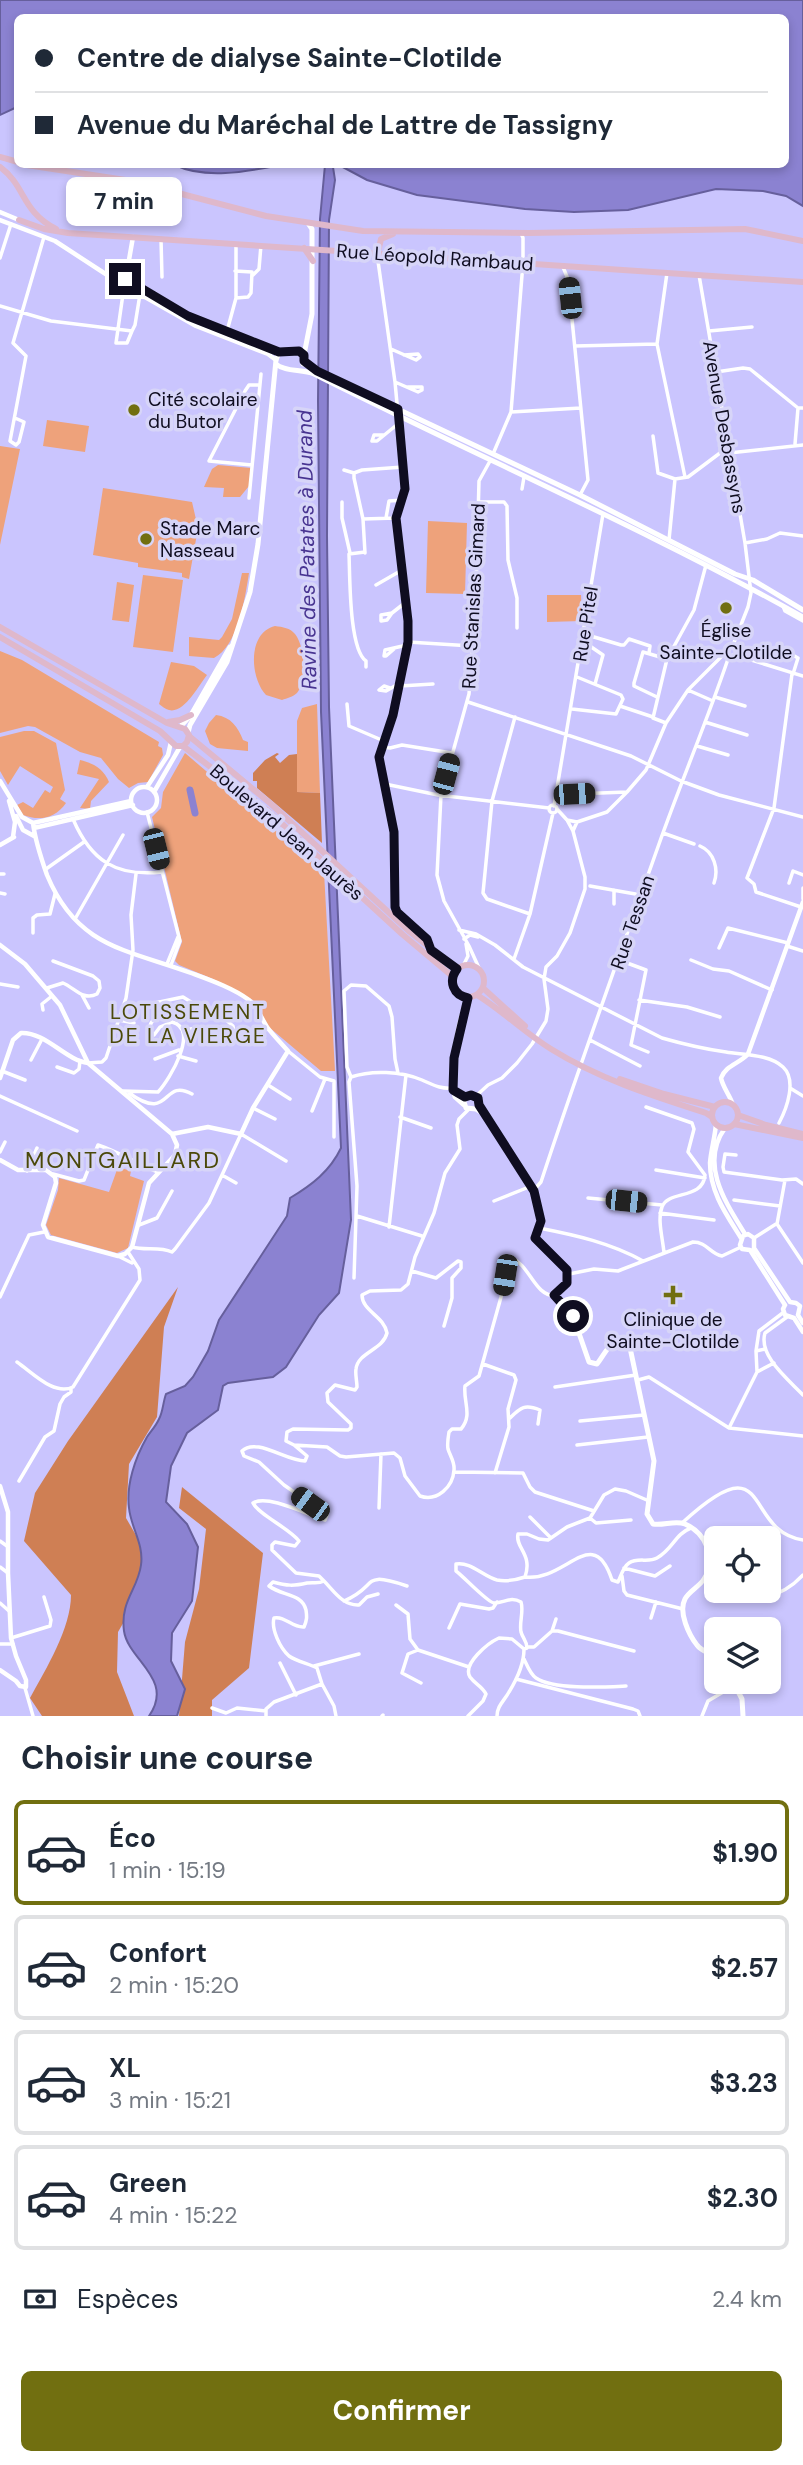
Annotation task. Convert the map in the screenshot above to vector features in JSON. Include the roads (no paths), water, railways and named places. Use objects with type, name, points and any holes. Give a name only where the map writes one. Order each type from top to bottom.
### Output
[{"type":"main road","points":[[0,167],[14,181],[36,216],[68,233]]},
{"type":"main road","points":[[48,168],[132,181],[265,216],[332,227],[406,232],[521,233],[745,229],[803,240]]},
{"type":"main road","name":"Rue Léopold Rambaud","points":[[19,220],[44,229],[68,233],[802,282]]},
{"type":"main road","points":[[300,369],[312,314],[313,261],[316,248],[308,223]]},
{"type":"main road","points":[[377,252],[379,243],[385,236],[406,232]]},
{"type":"main road","points":[[304,248],[313,261]]},
{"type":"main road","points":[[182,746],[187,742],[190,725],[224,669],[250,593],[279,352],[302,356],[317,374]]},
{"type":"main road","points":[[276,362],[283,369],[300,369],[329,379],[580,495],[735,574],[750,579],[803,610]]},
{"type":"main road","points":[[275,377],[283,369]]},
{"type":"main road","points":[[398,412],[443,438],[492,456],[706,565],[803,619]]},
{"type":"main road","points":[[399,423],[402,419],[409,419]]},
{"type":"main road","name":"Boulevard Jean Jaurès","points":[[0,627],[189,734],[271,804],[398,922],[431,950],[460,967]]},
{"type":"main road","name":"Boulevard Jean Jaurès","points":[[1,639],[182,746],[268,811],[402,934],[452,976]]},
{"type":"main road","points":[[171,740],[171,732],[191,715],[235,639]]},
{"type":"main road","points":[[162,721],[173,722],[191,715]]},
{"type":"main road","points":[[474,965],[478,968],[484,978],[483,988],[477,995],[465,997],[453,987],[452,976],[460,967],[474,965]]},
{"type":"main road","points":[[483,988],[527,1030]]},
{"type":"main road","points":[[477,995],[558,1051],[635,1087],[706,1113],[723,1131],[734,1124],[738,1115]]},
{"type":"main road","points":[[465,997],[454,1058],[453,1089],[455,1097],[466,1107],[478,1107]]},
{"type":"main road","points":[[635,1087],[715,1107]]},
{"type":"main road","points":[[453,1089],[465,1097],[476,1096],[478,1107],[532,1189],[540,1214],[536,1241],[565,1266],[569,1274],[567,1283],[555,1296],[573,1316],[589,1362],[597,1364],[614,1341],[624,1339],[629,1343],[654,1461],[648,1514],[653,1524],[682,1523],[704,1539]]},
{"type":"main road","points":[[465,1097],[466,1107]]},
{"type":"main road","points":[[714,1121],[715,1107],[720,1103],[730,1102],[738,1115],[803,1136]]},
{"type":"main road","points":[[734,1124],[803,1136]]},
{"type":"main road","points":[[704,1580],[687,1596],[683,1609],[697,1646],[704,1650]]},
{"type":"main road","points":[[740,1694],[743,1716]]},
{"type":"street","points":[[0,212],[19,220]]},
{"type":"street","points":[[0,220],[60,244],[124,286]]},
{"type":"street","points":[[0,258],[11,224]]},
{"type":"street","name":"Rue Stanislas Gimard","points":[[478,968],[444,901],[438,881],[441,795],[468,702],[479,481],[511,412],[523,263],[521,233]]},
{"type":"street","points":[[15,418],[23,422],[16,445],[10,440],[26,356],[13,343],[44,237]]},
{"type":"street","points":[[128,271],[130,277],[140,282],[141,288],[127,343],[116,343],[133,237]]},
{"type":"street","points":[[161,239],[162,277]]},
{"type":"street","points":[[227,331],[236,298],[236,244]]},
{"type":"street","points":[[236,298],[251,295],[253,275],[259,269],[261,246]]},
{"type":"street","points":[[377,252],[395,382],[405,489],[396,518],[406,602],[407,643],[393,715],[379,757],[394,832],[395,909],[427,939],[431,950]]},
{"type":"street","points":[[380,267],[387,253]]},
{"type":"street","points":[[561,265],[568,279],[588,480],[580,495]]},
{"type":"street","points":[[568,279],[576,266]]},
{"type":"street","points":[[235,271],[250,272],[253,275]]},
{"type":"street","points":[[667,272],[657,344],[685,477]]},
{"type":"street","name":"Avenue Desbassyns","points":[[699,274],[745,543],[750,600]]},
{"type":"street","points":[[125,279],[134,279]]},
{"type":"street","points":[[141,288],[188,316],[279,352]]},
{"type":"street","points":[[123,295],[145,297],[196,326],[268,354],[276,362]]},
{"type":"street","points":[[0,306],[51,321],[132,331]]},
{"type":"street","points":[[709,331],[752,327]]},
{"type":"street","points":[[575,346],[657,344]]},
{"type":"street","points":[[391,349],[404,355]]},
{"type":"street","points":[[716,372],[750,369],[801,408],[795,444]]},
{"type":"street","points":[[249,498],[261,374]]},
{"type":"street","points":[[395,382],[408,387]]},
{"type":"street","points":[[252,466],[209,461],[249,385],[260,385]]},
{"type":"street","points":[[511,412],[581,408]]},
{"type":"street","points":[[384,435],[399,423]]},
{"type":"street","points":[[653,436],[658,473],[675,479],[699,470],[728,447]]},
{"type":"street","points":[[729,453],[803,445]]},
{"type":"street","points":[[344,470],[354,473],[403,467]]},
{"type":"street","points":[[350,553],[365,553],[363,519],[354,473]]},
{"type":"street","points":[[522,489],[524,474]]},
{"type":"street","points":[[669,540],[675,479]]},
{"type":"street","points":[[386,518],[389,501],[403,500]]},
{"type":"street","points":[[342,502],[342,518],[350,553],[354,638],[361,657],[366,661],[366,667]]},
{"type":"street","points":[[478,502],[504,502],[507,506],[508,561],[517,598],[517,628]]},
{"type":"street","name":"Rue Pitel","points":[[514,959],[530,914],[568,735],[603,514]]},
{"type":"street","points":[[363,519],[396,518]]},
{"type":"street","points":[[745,543],[767,540],[780,533],[803,536]]},
{"type":"street","points":[[653,717],[667,659],[694,610],[706,565]]},
{"type":"street","points":[[376,585],[402,570]]},
{"type":"street","points":[[567,820],[577,822],[607,812],[628,792],[649,764],[666,723],[688,690],[727,654],[735,641],[750,600],[757,593]]},
{"type":"street","points":[[392,613],[406,602]]},
{"type":"street","points":[[1,639],[7,632]]},
{"type":"street","points":[[584,634],[621,645],[629,639],[650,646],[649,653]]},
{"type":"street","points":[[583,642],[603,655],[595,684]]},
{"type":"street","points":[[394,649],[407,643],[472,646]]},
{"type":"street","points":[[778,647],[798,658],[793,674],[774,808],[747,878],[753,882],[756,892],[802,903]]},
{"type":"street","points":[[657,697],[634,685],[642,654],[649,653],[667,659]]},
{"type":"street","points":[[727,654],[803,677]]},
{"type":"street","name":"Rue Tessan","points":[[532,1189],[541,1182],[641,894],[714,699],[727,654]]},
{"type":"street","points":[[572,709],[616,714],[622,696],[577,677]]},
{"type":"street","points":[[390,688],[400,684],[433,684]]},
{"type":"street","points":[[688,690],[745,706]]},
{"type":"street","points":[[468,702],[649,764],[684,782],[803,817]]},
{"type":"street","points":[[347,704],[349,726],[384,741]]},
{"type":"street","points":[[620,706],[653,717],[657,722],[666,723]]},
{"type":"street","points":[[515,717],[492,801],[482,893],[487,900],[530,914]]},
{"type":"street","points":[[705,722],[747,735]]},
{"type":"street","points":[[132,803],[135,791],[147,787],[171,749],[171,740]]},
{"type":"street","points":[[382,747],[402,745],[452,753]]},
{"type":"street","points":[[132,803],[139,811],[147,812],[156,804],[154,792],[182,746]]},
{"type":"street","points":[[697,746],[728,755]]},
{"type":"street","points":[[0,781],[12,802],[17,819],[35,837],[55,894],[74,920],[100,939],[213,981],[250,1000],[271,1032],[288,1051],[316,1074],[334,1082],[334,1137]]},
{"type":"street","points":[[385,784],[441,795],[553,809],[567,820],[573,831],[585,877],[585,889],[570,933],[557,956],[546,967],[544,979],[548,1009],[542,1027],[528,1050],[511,1069],[476,1096]]},
{"type":"street","points":[[147,787],[154,792]]},
{"type":"street","points":[[574,794],[628,792]]},
{"type":"street","points":[[6,793],[15,822],[13,837]]},
{"type":"street","points":[[27,827],[73,819],[132,803]]},
{"type":"street","points":[[0,845],[27,827],[132,803]]},
{"type":"street","points":[[147,812],[180,944],[169,965]]},
{"type":"street","points":[[73,819],[84,842],[107,864],[136,874],[162,872]]},
{"type":"street","points":[[573,831],[577,822]]},
{"type":"street","points":[[663,833],[694,844]]},
{"type":"street","points":[[74,920],[123,835]]},
{"type":"street","points":[[45,869],[84,842]]},
{"type":"street","points":[[700,846],[708,850],[714,860],[714,883]]},
{"type":"street","points":[[789,883],[793,871],[803,875]]},
{"type":"street","points":[[0,1079],[13,1040],[19,1034],[29,1033],[80,1061],[88,1063],[105,1060],[126,998],[133,953],[131,915],[136,874]]},
{"type":"street","points":[[590,886],[641,894]]},
{"type":"street","points":[[730,1102],[722,1084],[723,1072],[748,1054],[802,903],[803,888]]},
{"type":"street","points":[[614,891],[614,904]]},
{"type":"street","points":[[33,933],[33,918],[50,914],[55,894]]},
{"type":"street","points":[[719,948],[728,928],[803,951]]},
{"type":"street","points":[[459,930],[468,931],[495,945],[523,967],[636,1026],[681,1043],[748,1054],[781,1065],[786,1071],[790,1088],[787,1106],[779,1123]]},
{"type":"street","points":[[460,967],[468,956],[464,939],[467,936],[478,937]]},
{"type":"street","points":[[0,946],[25,964],[53,995],[70,1022],[88,1063],[172,1134],[177,1145],[175,1155],[158,1172],[145,1192],[130,1249],[134,1264]]},
{"type":"street","points":[[619,960],[646,970],[631,1045],[648,1052]]},
{"type":"street","points":[[691,960],[729,971],[772,990]]},
{"type":"street","points":[[47,988],[63,983],[88,997],[97,994],[100,988],[99,981],[93,976],[52,961]]},
{"type":"street","points":[[0,984],[18,987]]},
{"type":"street","points":[[354,1279],[357,1186],[344,991],[351,985],[366,986],[389,1006],[398,1073]]},
{"type":"street","points":[[43,1010],[42,1004],[53,995]]},
{"type":"street","points":[[82,995],[89,1008]]},
{"type":"street","points":[[150,1004],[183,997],[191,1002],[200,1016],[198,1028]]},
{"type":"street","points":[[639,1000],[687,1007],[720,1017]]},
{"type":"street","points":[[124,1092],[155,1093],[160,1091],[172,1073],[184,1041],[183,1030],[172,1022],[160,1027],[156,1034],[151,1034],[150,1023],[170,1014]]},
{"type":"street","points":[[183,1030],[198,1028],[223,1040],[233,1031],[233,1026],[226,1020],[200,1016]]},
{"type":"street","points":[[119,1020],[134,1023]]},
{"type":"street","points":[[31,1060],[42,1039]]},
{"type":"street","points":[[590,1040],[640,1066]]},
{"type":"street","points":[[155,1059],[180,1049]]},
{"type":"street","points":[[118,1256],[130,1249],[161,1248],[172,1252],[200,1218],[253,1108],[288,1051]]},
{"type":"street","points":[[178,1056],[196,1061]]},
{"type":"street","points":[[57,1067],[74,1073],[79,1069],[80,1061]]},
{"type":"street","points":[[2,1067],[25,1080]]},
{"type":"street","points":[[351,1077],[398,1073],[438,1088],[453,1089]]},
{"type":"street","points":[[389,1227],[406,1075]]},
{"type":"street","points":[[312,1111],[325,1079]]},
{"type":"street","points":[[268,1085],[290,1099]]},
{"type":"street","points":[[790,1088],[803,1096]]},
{"type":"street","points":[[124,1092],[142,1103],[153,1105],[177,1090],[192,1094]]},
{"type":"street","points":[[0,1096],[77,1131]]},
{"type":"street","points":[[378,1594],[367,1597],[359,1605],[352,1605],[344,1601],[319,1576],[296,1573],[272,1550],[275,1542],[295,1546],[299,1544],[299,1540],[253,1506],[254,1501],[287,1505],[325,1520],[328,1518],[284,1485],[259,1462],[244,1456],[242,1451],[255,1446],[305,1461],[307,1456],[286,1441],[287,1432],[293,1429],[348,1430],[351,1427],[328,1402],[327,1393],[335,1385],[355,1390],[358,1362],[382,1344],[387,1333],[382,1320],[363,1304],[362,1295],[370,1291],[401,1290],[408,1284],[450,1163],[460,1149],[457,1125],[466,1107]]},
{"type":"street","points":[[588,1198],[662,1205],[698,1189],[704,1183],[705,1178],[688,1152],[694,1129],[692,1123],[646,1107]]},
{"type":"street","points":[[253,1108],[275,1119]]},
{"type":"street","points":[[400,1116],[431,1128]]},
{"type":"street","points":[[714,1121],[711,1178],[719,1203],[729,1220],[743,1236],[754,1238],[777,1224]]},
{"type":"street","points":[[172,1134],[208,1127],[241,1134],[286,1161]]},
{"type":"street","points":[[723,1131],[715,1153],[716,1179],[723,1200],[743,1236],[741,1247]]},
{"type":"street","points":[[0,1152],[5,1142]]},
{"type":"street","points":[[0,1160],[18,1170],[46,1170],[79,1181],[84,1180],[98,1145],[119,1152],[134,1163],[158,1172]]},
{"type":"street","points":[[27,1171],[37,1148]]},
{"type":"street","points":[[736,1155],[725,1154],[724,1171],[785,1180],[796,1179],[803,1184]]},
{"type":"street","points":[[656,1170],[705,1178]]},
{"type":"street","points":[[19,1481],[45,1437],[56,1428],[60,1404],[64,1397],[71,1392],[140,1280],[139,1269],[118,1256],[51,1239],[44,1232],[43,1222],[57,1183],[53,1174]]},
{"type":"street","points":[[222,1175],[236,1183]]},
{"type":"street","points":[[785,1180],[777,1224],[803,1262]]},
{"type":"street","points":[[494,1200],[532,1189]]},
{"type":"street","points":[[137,1225],[157,1218],[172,1191]]},
{"type":"street","points":[[734,1200],[780,1206]]},
{"type":"street","points":[[662,1205],[660,1213],[664,1253]]},
{"type":"street","points":[[660,1213],[713,1220]]},
{"type":"street","points":[[357,1216],[418,1236],[423,1235]]},
{"type":"street","points":[[539,1228],[586,1238],[617,1248],[643,1261]]},
{"type":"street","points":[[0,1297],[29,1235],[44,1232]]},
{"type":"street","points":[[754,1238],[752,1249],[787,1303],[785,1314],[765,1333],[765,1349],[803,1395]]},
{"type":"street","points":[[569,1274],[594,1269],[618,1271],[693,1242],[703,1243],[722,1256],[741,1247],[752,1249]]},
{"type":"street","points":[[294,1445],[327,1447],[346,1457],[398,1455],[405,1476],[420,1496],[433,1498],[445,1492],[455,1472],[447,1447],[449,1432],[465,1425],[469,1410],[466,1386],[478,1379],[483,1364],[503,1290],[505,1261],[515,1259],[530,1273],[538,1289],[549,1296],[555,1296]]},
{"type":"street","points":[[412,1271],[436,1278],[458,1261],[461,1262],[461,1268],[452,1278],[452,1298],[444,1326]]},
{"type":"street","points":[[787,1303],[801,1303],[798,1320],[803,1332]]},
{"type":"street","points":[[785,1314],[798,1320]]},
{"type":"street","points":[[757,1372],[759,1331],[785,1314]]},
{"type":"street","points":[[756,1351],[765,1349]]},
{"type":"street","points":[[17,1362],[56,1389],[71,1388]]},
{"type":"street","points":[[756,1363],[763,1368]]},
{"type":"street","points":[[729,1429],[757,1372],[774,1363]]},
{"type":"street","points":[[483,1364],[514,1376],[516,1380],[508,1409],[510,1418],[495,1474]]},
{"type":"street","points":[[555,1387],[649,1377],[729,1429],[803,1436]]},
{"type":"street","points":[[510,1418],[522,1406],[526,1406],[540,1410],[538,1424]]},
{"type":"street","points":[[580,1421],[645,1415]]},
{"type":"street","points":[[577,1444],[650,1437]]},
{"type":"street","points":[[379,1508],[381,1454]]},
{"type":"street","points":[[455,1472],[523,1473],[535,1492],[594,1511]]},
{"type":"street","points":[[0,1486],[8,1512],[12,1641],[26,1680],[25,1688],[33,1716]]},
{"type":"street","points":[[525,1577],[527,1557],[517,1541],[517,1535],[527,1534],[544,1541],[551,1538],[567,1527],[590,1518],[604,1495],[615,1489],[649,1501]]},
{"type":"street","points":[[682,1523],[718,1493],[727,1489],[740,1489],[754,1495],[778,1529],[787,1536],[803,1540]]},
{"type":"street","points":[[530,1517],[551,1538]]},
{"type":"street","points":[[590,1518],[596,1523],[631,1520]]},
{"type":"street","points":[[497,1716],[498,1708],[516,1679],[524,1659],[526,1648],[521,1631],[521,1602],[515,1599],[497,1602],[486,1600],[456,1571],[456,1564],[463,1563],[497,1580],[514,1580],[550,1574],[577,1558],[595,1555],[604,1560],[613,1582],[618,1582],[623,1571],[636,1560],[649,1561],[656,1558],[672,1545],[681,1532],[691,1528]]},
{"type":"street","points":[[0,1541],[8,1546]]},
{"type":"street","points":[[0,1566],[8,1573]]},
{"type":"street","points":[[623,1571],[655,1576],[670,1566]]},
{"type":"street","points":[[623,1571],[625,1593],[683,1609]]},
{"type":"street","points":[[781,1593],[803,1575]]},
{"type":"street","points":[[344,1601],[354,1597],[375,1578],[407,1586]]},
{"type":"street","points":[[324,1581],[295,1586],[273,1582],[270,1584],[271,1588],[296,1597],[304,1603],[307,1618],[304,1627],[281,1617],[274,1618],[273,1624],[290,1657],[313,1666],[320,1673],[336,1716]]},
{"type":"street","points":[[0,1644],[50,1626],[51,1620],[44,1597]]},
{"type":"street","points":[[449,1628],[460,1604],[489,1609],[497,1602]]},
{"type":"street","points":[[652,1618],[656,1602]]},
{"type":"street","points":[[0,1603],[9,1611]]},
{"type":"street","points":[[396,1605],[408,1614],[410,1639],[418,1650],[469,1667]]},
{"type":"street","points":[[468,1716],[484,1700],[486,1693],[470,1676],[469,1667],[485,1648],[499,1638],[512,1639],[526,1648],[538,1645],[552,1631],[556,1619]]},
{"type":"street","points":[[552,1631],[634,1651]]},
{"type":"street","points":[[418,1650],[408,1654],[402,1673],[421,1683]]},
{"type":"street","points":[[313,1666],[359,1654]]},
{"type":"street","points":[[524,1659],[533,1675],[544,1681],[570,1687],[626,1686]]},
{"type":"street","points":[[280,1663],[296,1695]]},
{"type":"street","points":[[0,1670],[25,1688]]},
{"type":"street","points":[[516,1679],[633,1709],[638,1711],[640,1716]]},
{"type":"street","points":[[212,1708],[226,1713],[237,1708],[266,1714],[274,1703],[322,1684]]},
{"type":"street","points":[[702,1716],[708,1701],[718,1694]]},
{"type":"waterway","points":[[190,790],[195,813]]},
{"type":"place","name":"Cité scolaire du Butor","points":[[134,410]]},
{"type":"place","name":"Stade Marc Nasseau","points":[[146,539]]},
{"type":"place","name":"Église Sainte-Clotilde","points":[[726,608]]},
{"type":"place","name":"Clinique de Sainte-Clotilde","points":[[673,1295]]},
{"type":"district","name":"LOTISSEMENT DE LA VIERGE","points":[[188,1024]]},
{"type":"district","name":"MONTGAILLARD","points":[[123,1160]]},
{"type":"water label","name":"Ravine des Patates à Durand","points":[[307,550]]}]
